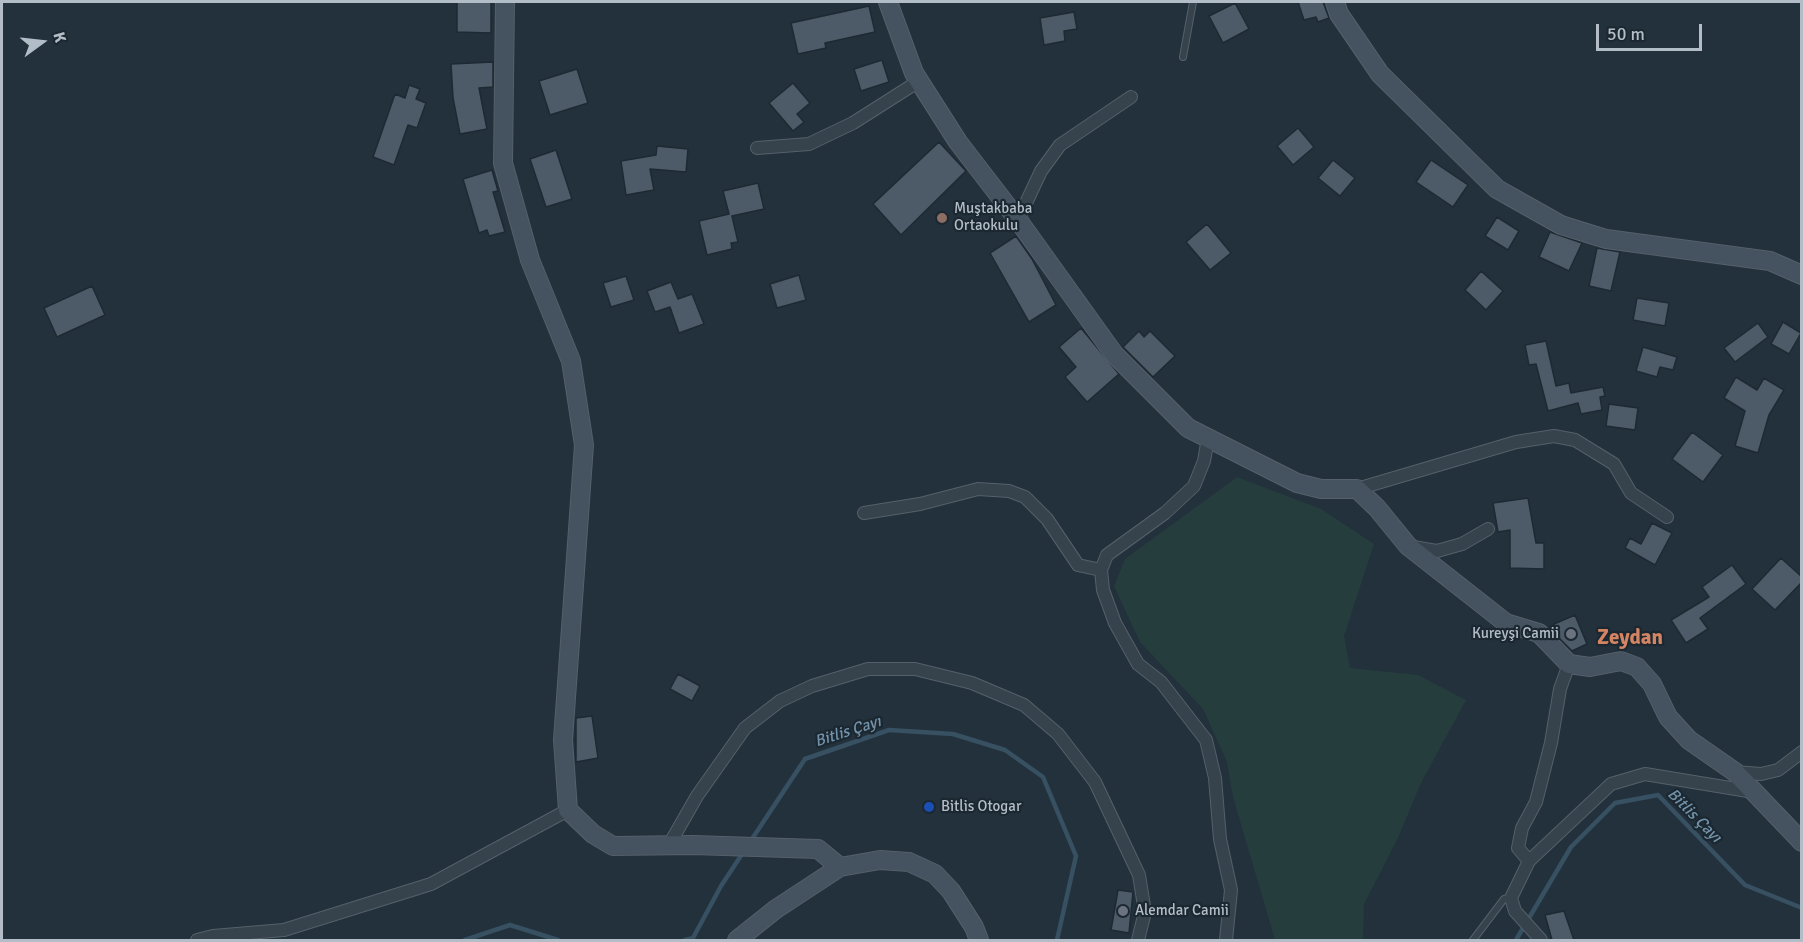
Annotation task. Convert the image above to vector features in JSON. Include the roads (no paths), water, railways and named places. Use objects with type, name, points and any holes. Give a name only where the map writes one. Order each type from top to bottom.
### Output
[{"type":"street","points":[[505,2],[503,163],[530,260],[571,361],[584,445],[563,740],[568,810],[593,834],[614,846],[693,845],[818,849],[840,867]]},
{"type":"street","points":[[888,2],[919,81],[958,142],[1018,220],[1114,354],[1188,428],[1297,483],[1321,489],[1358,489],[1516,442],[1554,436],[1575,440],[1614,464],[1631,493],[1667,517]]},
{"type":"street","points":[[1335,2],[1339,14],[1380,74],[1497,189],[1561,225],[1606,239],[1770,261],[1802,275]]},
{"type":"street","points":[[757,148],[809,144],[853,123],[919,81]]},
{"type":"street","points":[[1018,220],[1041,171],[1060,145],[1131,97]]},
{"type":"street","points":[[1208,438],[1204,461],[1194,486],[1165,513],[1107,555],[1101,570],[1103,590],[1111,612],[1138,664],[1161,682],[1206,740],[1215,778],[1220,839],[1231,890],[1226,940]]},
{"type":"street","points":[[864,513],[920,504],[978,489],[1009,491],[1024,497],[1047,519],[1078,564],[1101,570]]},
{"type":"street","points":[[1358,489],[1408,546],[1506,623],[1539,633],[1569,664],[1590,668],[1622,661],[1636,667],[1652,684],[1668,717],[1689,740],[1735,772],[1802,842]]},
{"type":"street","points":[[1408,546],[1437,551],[1462,543],[1488,528]]},
{"type":"street","points":[[1529,861],[1518,848],[1522,828],[1536,802],[1551,742],[1560,689],[1569,664]]},
{"type":"street","points":[[669,845],[697,796],[745,728],[780,701],[812,686],[868,669],[915,669],[972,683],[1024,705],[1058,734],[1095,782],[1139,875],[1145,912],[1138,940]]},
{"type":"street","points":[[1735,772],[1761,774],[1778,770],[1802,752]]},
{"type":"street","points":[[1539,939],[1515,911],[1511,897],[1529,861],[1611,784],[1645,774],[1754,792]]},
{"type":"street","points":[[197,940],[213,936],[284,930],[431,884],[568,810]]},
{"type":"street","points":[[737,940],[776,909],[840,867],[880,860],[909,862],[934,874],[951,891],[974,927],[978,940]]},
{"type":"lane","points":[[1183,57],[1193,2]]},
{"type":"lane","points":[[1473,940],[1504,899],[1511,897]]},
{"type":"waterway","name":"Bitlis Çayı","points":[[750,842],[805,759],[889,730],[953,734],[1005,750],[1043,777],[1076,856],[1057,940]]},
{"type":"waterway","name":"Bitlis Çayı","points":[[1516,940],[1571,847],[1615,803],[1658,795],[1745,885],[1802,908]]},
{"type":"waterway","name":"Bitlis Çayı","points":[[685,940],[693,938],[721,886],[744,851]]},
{"type":"waterway","name":"Bitlis Çayı","points":[[465,940],[510,925],[558,940]]},
{"type":"place","name":"Muştakbaba Ortaokulu","points":[[942,218]]},
{"type":"place","name":"Kureyşi Camii","points":[[1571,634]]},
{"type":"place","name":"Bitlis Otogar","points":[[929,807]]},
{"type":"place","name":"Alemdar Camii","points":[[1123,911]]},
{"type":"district","name":"Zeydan","points":[[1630,638]]}]
